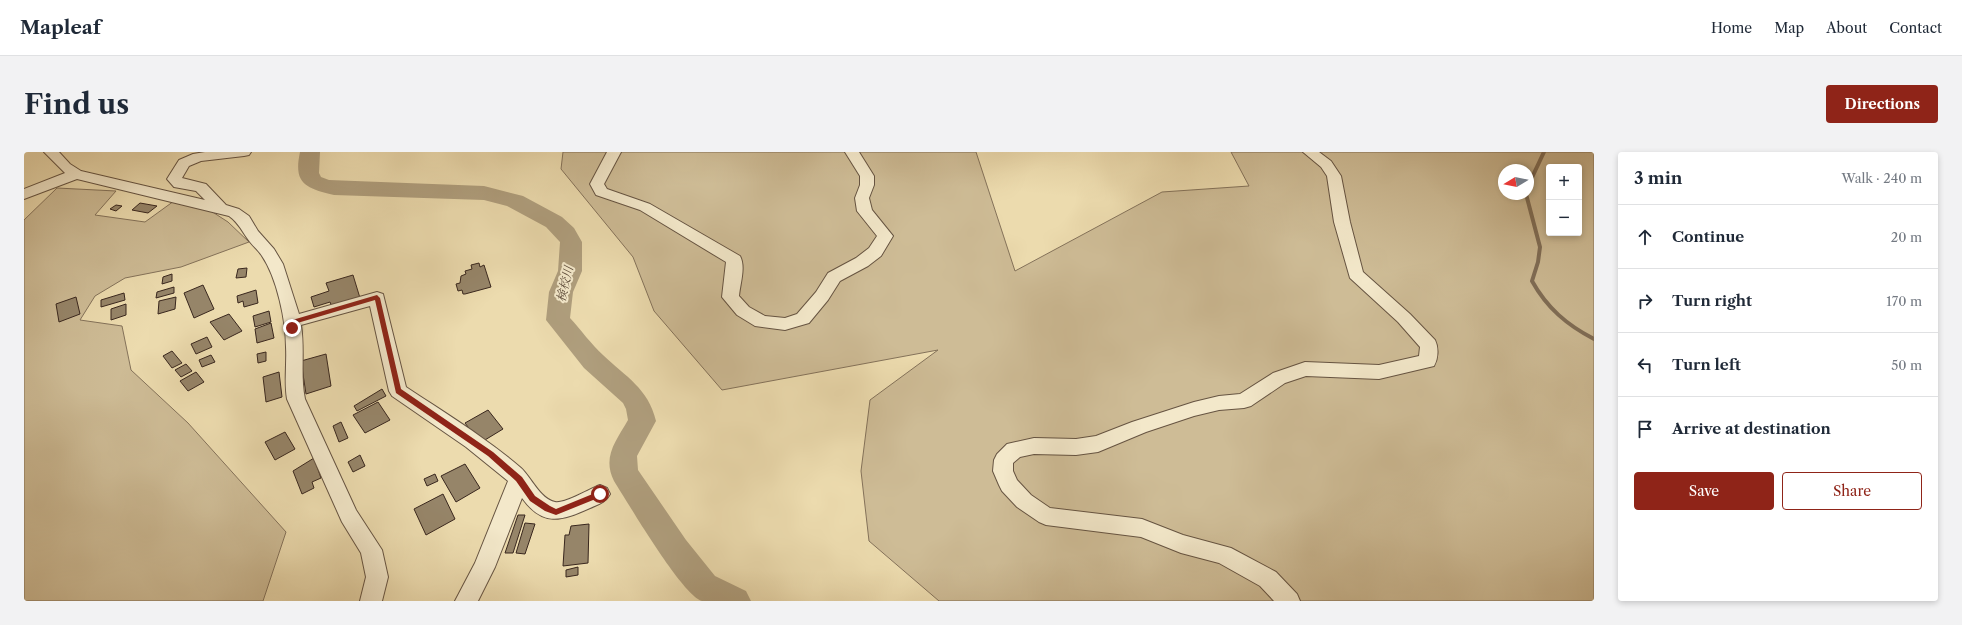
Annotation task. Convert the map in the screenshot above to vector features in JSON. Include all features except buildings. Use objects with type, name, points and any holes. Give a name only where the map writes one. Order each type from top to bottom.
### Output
[{"type":"street","points":[[51,152],[65,167],[76,174],[220,207],[234,212],[244,218],[254,236],[270,254],[286,290],[295,345],[293,386],[297,406],[304,417],[349,516],[371,550],[377,577],[371,601]]},
{"type":"street","points":[[220,207],[201,187],[179,184],[174,179],[184,163],[198,157],[244,152]]},
{"type":"street","points":[[614,152],[598,184],[602,192],[645,207],[734,260],[730,297],[743,311],[760,322],[785,324],[803,319],[822,296],[834,277],[862,262],[875,252],[885,236],[865,211],[862,198],[867,185],[867,176],[852,152]]},
{"type":"street","points":[[1289,601],[1268,579],[1224,555],[1181,544],[1142,528],[1046,516],[1024,501],[1009,485],[1003,471],[1004,460],[1014,450],[1034,446],[1076,447],[1098,444],[1139,427],[1194,410],[1219,404],[1244,401],[1279,378],[1305,369],[1379,372],[1428,361],[1429,345],[1404,318],[1356,274],[1342,222],[1334,176],[1326,164],[1310,152]]},
{"type":"street","points":[[24,194],[76,174]]},
{"type":"street","points":[[291,322],[377,298],[398,391],[491,454],[519,479],[533,499],[547,509],[556,512],[600,494]]},
{"type":"street","points":[[466,601],[484,567],[519,479]]},
{"type":"shaded area","points":[[563,152],[976,152],[1015,271],[1162,192],[1249,186],[1231,152],[1594,152],[1594,601],[939,601],[869,541],[861,471],[870,400],[938,350],[722,390],[654,311],[633,257],[561,169]]},
{"type":"shaded area","points":[[57,188],[116,191],[95,215],[145,222],[174,201],[211,211],[228,222],[249,242],[181,267],[125,278],[95,296],[80,320],[122,326],[131,370],[188,423],[286,532],[263,601],[24,601],[24,220]]},
{"type":"waterway","name":"検校川","points":[[310,152],[308,173],[310,178],[318,184],[334,188],[484,193],[515,201],[554,222],[566,233],[571,242],[570,271],[561,292],[558,320],[593,361],[632,396],[639,407],[642,421],[623,455],[624,473],[675,550],[704,586],[735,601]]},
{"type":"waterway","points":[[1534,173],[1544,152]]},
{"type":"waterway","points":[[1528,200],[1540,247],[1538,262],[1532,281],[1544,299],[1558,315],[1566,322],[1594,339]]},
{"type":"route","points":[[292,328],[291,322],[377,298],[398,391],[491,454],[519,479],[533,499],[547,509],[556,512],[600,494]]}]
